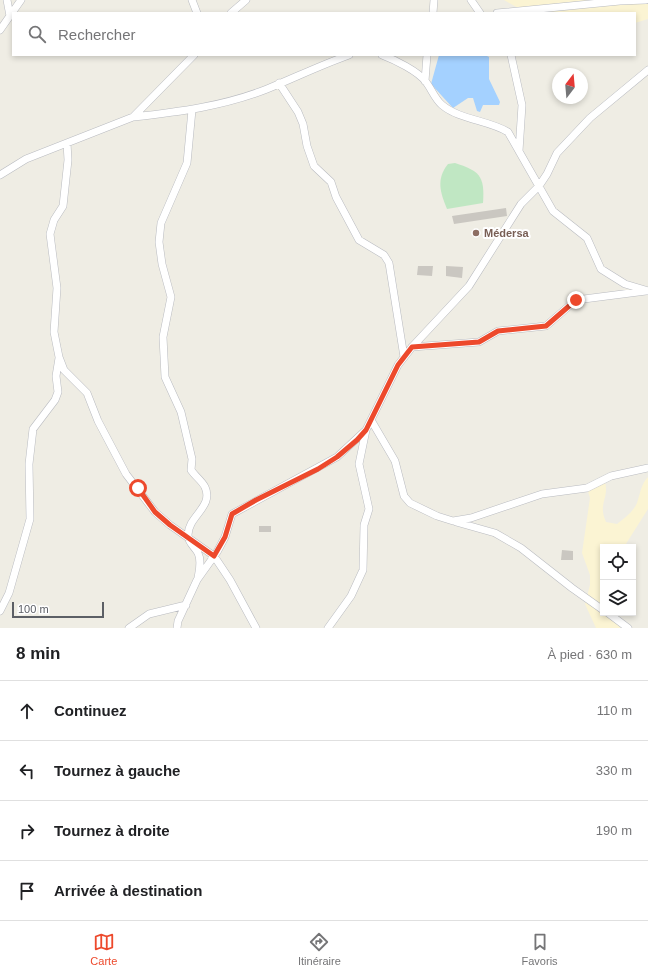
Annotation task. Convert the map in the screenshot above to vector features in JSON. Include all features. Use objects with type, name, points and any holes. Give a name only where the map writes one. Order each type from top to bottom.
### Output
[{"type":"street","points":[[7,0],[10,16]]},
{"type":"street","points":[[13,12],[21,0]]},
{"type":"street","points":[[192,0],[197,12]]},
{"type":"street","points":[[232,12],[246,0]]},
{"type":"street","points":[[432,12],[434,0]]},
{"type":"street","points":[[471,0],[479,12]]},
{"type":"street","points":[[506,12],[620,0],[646,0]]},
{"type":"street","points":[[0,30],[12,13]]},
{"type":"street","points":[[133,117],[193,56]]},
{"type":"street","points":[[0,175],[26,158],[133,117],[192,110],[266,89],[346,56]]},
{"type":"street","points":[[384,56],[400,63],[425,81],[442,105],[453,112],[496,125],[508,132],[553,211],[588,238],[601,269],[625,284],[648,291],[576,300],[546,326],[498,331],[479,342],[412,347]]},
{"type":"street","points":[[425,81],[427,56]]},
{"type":"street","points":[[511,56],[522,105],[519,151]]},
{"type":"street","points":[[328,628],[351,596],[364,570],[364,525],[369,509],[359,464],[366,430],[404,357],[469,286],[520,204],[539,186],[557,153],[590,118],[648,70]]},
{"type":"street","points":[[279,83],[301,118],[307,146],[314,166],[331,182],[336,197],[359,240],[384,255],[389,263],[404,357]]},
{"type":"street","points":[[192,110],[187,163],[162,219],[159,242],[162,264],[171,297],[163,337],[165,377],[182,412],[192,459],[191,470],[204,486],[206,492],[205,506],[188,530],[188,537],[199,554],[200,562],[197,580]]},
{"type":"street","points":[[67,143],[68,160],[63,206],[54,220],[50,234],[57,288],[54,332],[59,357],[64,370],[86,393],[98,421],[126,474],[155,512],[214,556],[230,580],[256,628]]},
{"type":"street","points":[[0,611],[9,593],[30,520],[28,464],[33,429],[55,400],[58,392],[56,376],[59,357]]},
{"type":"street","points":[[371,420],[395,461],[404,496],[410,503],[437,516],[495,533],[521,548],[600,608]]},
{"type":"street","points":[[177,628],[197,580],[225,537],[232,514],[337,457],[366,430]]},
{"type":"street","points":[[452,521],[471,518],[542,494],[587,488],[611,476],[648,468]]},
{"type":"street","points":[[129,628],[150,614],[186,605]]},
{"type":"street","points":[[612,616],[628,628]]},
{"type":"green space","points":[[455,163],[470,169],[479,176],[483,186],[483,203],[447,209],[441,191],[441,180],[444,170],[448,164]]},
{"type":"sand","points":[[504,0],[648,0],[648,19],[636,23],[636,12],[525,12]]},
{"type":"sand","points":[[648,477],[648,509],[626,544],[600,544],[600,616],[619,616],[620,628],[596,628],[585,604],[590,585],[590,575],[582,553],[590,498],[587,488],[604,479],[606,491],[603,510],[606,522],[617,524],[628,515],[637,503],[642,486]]},
{"type":"water","points":[[439,56],[487,56],[489,57],[489,79],[500,102],[499,105],[483,105],[480,112],[477,111],[473,98],[468,98],[453,108],[431,84]]},
{"type":"building","points":[[506,208],[507,216],[454,224],[452,216]]},
{"type":"building","points":[[418,266],[433,266],[432,276],[417,275]]},
{"type":"building","points":[[446,266],[463,267],[462,278],[446,276]]},
{"type":"building","points":[[259,526],[271,526],[271,532],[259,532]]},
{"type":"building","points":[[562,550],[573,551],[573,560],[561,560]]},
{"type":"place","name":"Médersa","points":[[476,233]]},
{"type":"route","points":[[138,488],[155,512],[170,525],[214,556],[225,537],[232,514],[256,500],[318,469],[337,457],[357,440],[366,430],[398,365],[412,347],[479,342],[498,331],[546,326],[554,321],[571,303],[576,300]]}]
